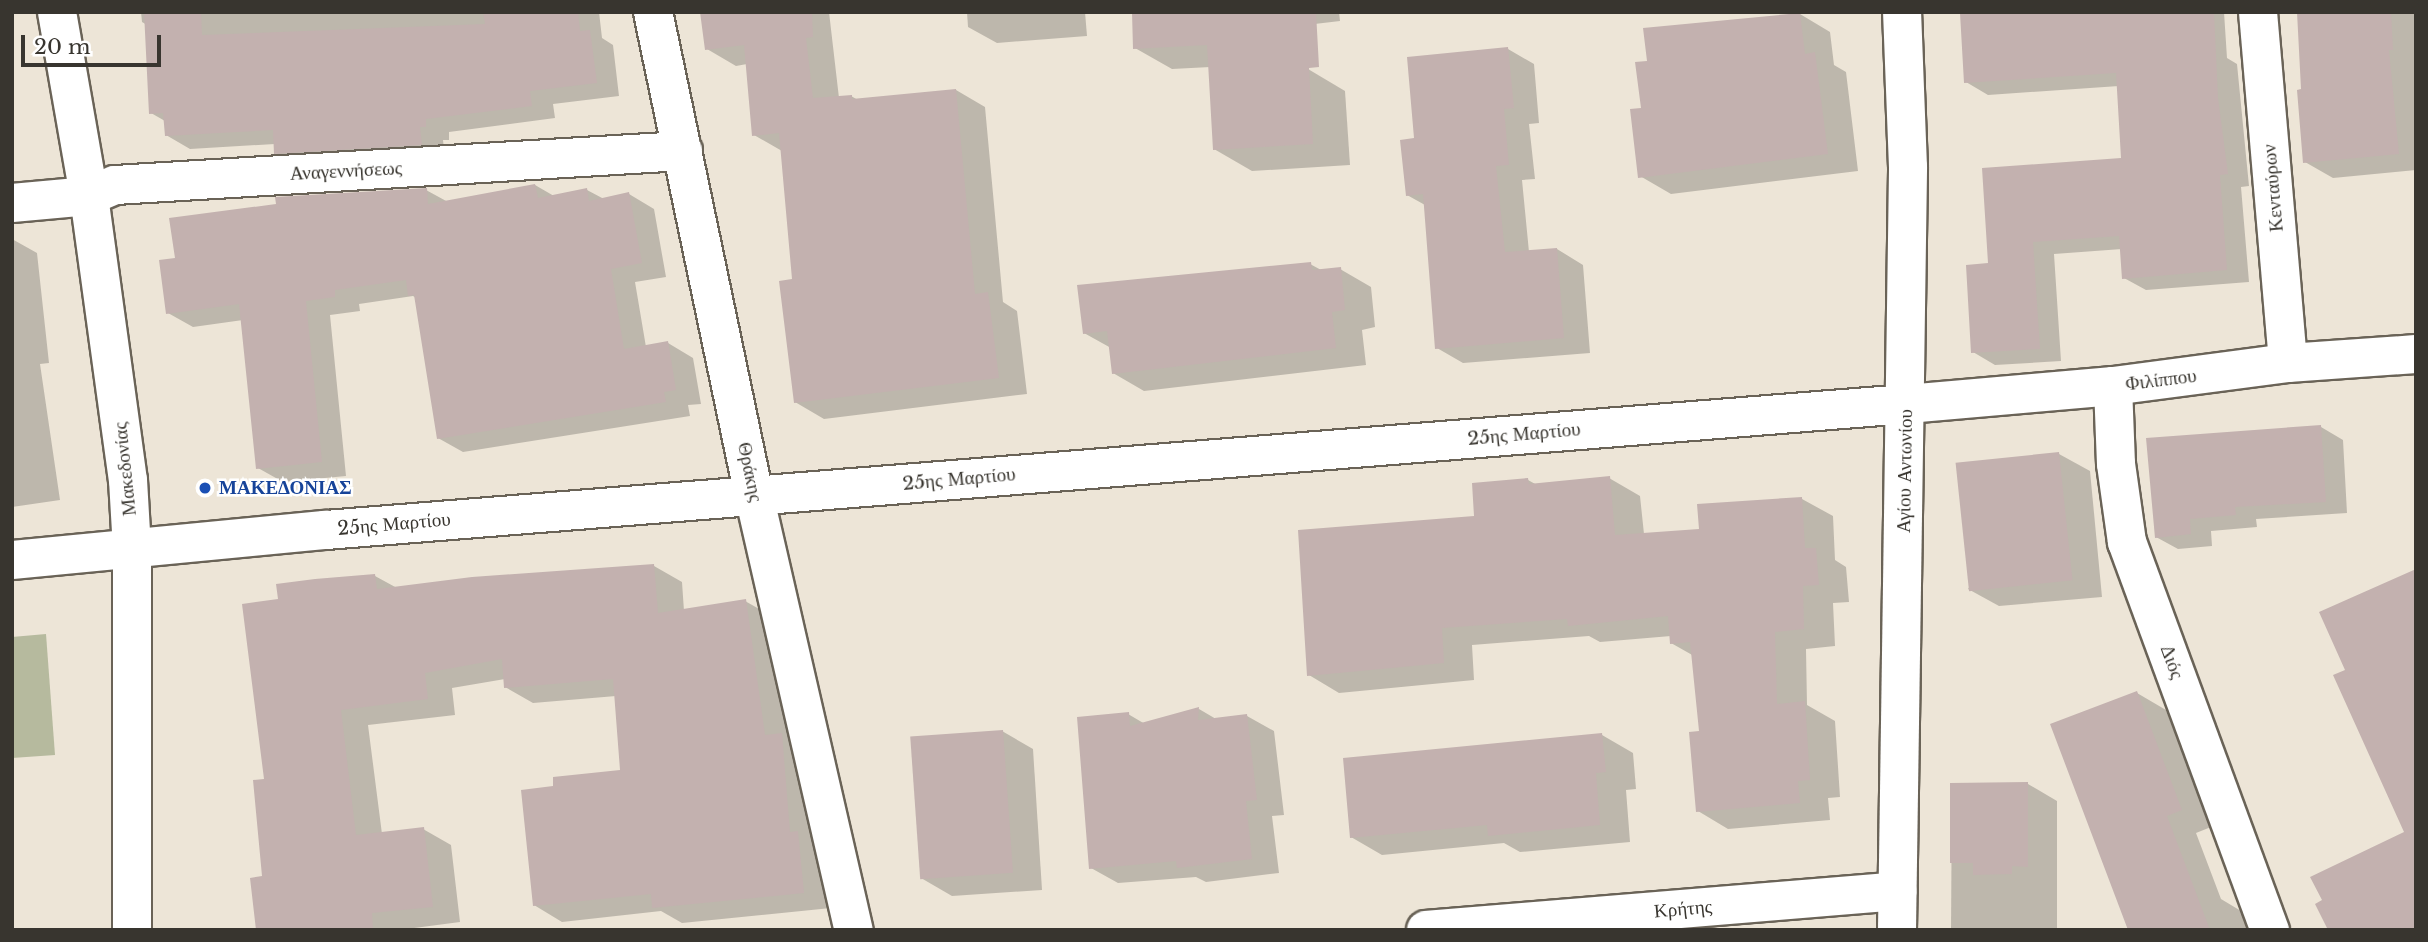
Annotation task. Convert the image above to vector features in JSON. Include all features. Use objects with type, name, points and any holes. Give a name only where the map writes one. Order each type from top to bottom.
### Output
[{"type":"street","name":"Μακεδονίας","points":[[57,12],[89,196],[128,480],[132,550],[132,930]]},
{"type":"street","name":"Θράκης","points":[[653,12],[754,495],[855,930]]},
{"type":"street","name":"Αγίου Αντωνίου","points":[[1897,930],[1908,167],[1902,12]]},
{"type":"street","name":"Κενταύρων","points":[[2258,12],[2288,363]]},
{"type":"street","name":"Αναγεννήσεως","points":[[12,203],[89,196],[115,185],[683,151]]},
{"type":"street","name":"Φιλίππου","points":[[1906,404],[2113,386],[2288,363],[2416,354]]},
{"type":"street","name":"Διός","points":[[2113,386],[2116,464],[2127,542],[2270,930]]},
{"type":"street","name":"25ης Μαρτίου","points":[[12,560],[326,530],[1906,404]]},
{"type":"street","name":"Κρήτης","points":[[1426,930],[1897,891]]},
{"type":"green space","points":[[46,634],[55,755],[12,758],[12,637]]},
{"type":"building","points":[[144,12],[201,12],[202,35],[485,24],[483,12],[578,12],[580,31],[590,30],[597,83],[530,91],[532,106],[426,119],[426,127],[420,127],[422,145],[274,154],[273,130],[165,136],[163,113],[149,114]]},
{"type":"building","points":[[700,12],[812,12],[813,37],[806,38],[813,98],[852,95],[852,99],[956,89],[975,294],[988,292],[999,378],[794,403],[779,281],[792,279],[779,133],[752,136],[744,45],[705,50]]},
{"type":"building","points":[[1132,12],[1316,12],[1319,67],[1309,68],[1313,144],[1213,150],[1207,45],[1133,49]]},
{"type":"building","points":[[2214,12],[2218,98],[2228,174],[2220,175],[2227,270],[2122,279],[2119,236],[2033,242],[2040,349],[1971,353],[1966,265],[1988,263],[1982,168],[2121,158],[2116,73],[1964,83],[1960,13]]},
{"type":"building","points":[[2297,12],[2391,12],[2393,50],[2389,50],[2399,154],[2303,163],[2297,90],[2301,89]]},
{"type":"building","points":[[1800,13],[1805,54],[1815,52],[1828,154],[1638,178],[1630,109],[1641,108],[1635,62],[1647,61],[1643,28]]},
{"type":"building","points":[[1508,47],[1514,108],[1504,109],[1509,165],[1496,166],[1505,252],[1557,248],[1564,338],[1435,349],[1423,194],[1406,196],[1400,140],[1414,138],[1407,57]]},
{"type":"building","points":[[535,184],[538,198],[587,188],[589,201],[629,192],[642,263],[611,269],[624,349],[668,341],[676,390],[664,392],[666,402],[437,439],[414,295],[408,296],[406,280],[335,290],[335,297],[306,301],[322,462],[256,469],[239,304],[166,314],[159,260],[175,258],[169,218],[276,204],[275,197],[427,188],[428,204]]},
{"type":"building","points":[[1311,262],[1312,270],[1341,267],[1345,310],[1332,312],[1336,348],[1112,374],[1107,331],[1083,334],[1077,285]]},
{"type":"building","points":[[2321,425],[2326,502],[2235,507],[2236,515],[2190,519],[2191,534],[2155,538],[2146,438]]},
{"type":"building","points":[[2059,452],[2072,580],[1969,591],[1956,463]]},
{"type":"building","points":[[1610,476],[1615,535],[1699,529],[1697,504],[1802,497],[1805,548],[1816,548],[1819,585],[1803,586],[1804,629],[1775,632],[1777,704],[1805,701],[1810,780],[1798,781],[1800,803],[1696,812],[1689,732],[1699,731],[1690,642],[1670,644],[1668,616],[1568,626],[1567,619],[1442,628],[1444,663],[1307,676],[1298,530],[1474,516],[1472,483],[1528,478],[1529,484]]},
{"type":"building","points":[[654,564],[658,613],[746,599],[765,735],[782,733],[790,832],[798,831],[804,893],[652,908],[651,894],[533,906],[521,790],[553,786],[553,777],[620,770],[613,679],[504,688],[502,659],[425,673],[428,699],[341,710],[356,835],[424,827],[433,907],[372,913],[373,930],[256,930],[250,878],[262,876],[253,780],[264,779],[242,604],[278,599],[276,584],[315,579],[375,574],[377,589],[472,577]]},
{"type":"building","points":[[2416,569],[2416,930],[2328,930],[2315,904],[2322,900],[2310,877],[2404,832],[2333,675],[2345,670],[2319,612]]},
{"type":"building","points":[[2137,691],[2182,810],[2167,816],[2210,930],[2128,930],[2050,724]]},
{"type":"building","points":[[1199,707],[1198,720],[1247,714],[1257,800],[1246,801],[1252,859],[1177,868],[1176,861],[1089,869],[1077,717],[1129,712],[1130,726]]},
{"type":"building","points":[[1003,730],[1013,873],[920,879],[910,736]]},
{"type":"building","points":[[1602,733],[1606,772],[1596,773],[1600,825],[1488,836],[1487,825],[1350,838],[1343,758]]},
{"type":"building","points":[[2028,782],[2028,867],[2012,866],[2012,874],[1973,875],[1973,863],[1950,863],[1950,783]]},
{"type":"place","name":"ΜΑΚΕΔΟΝΙΑΣ","points":[[205,488]]}]
